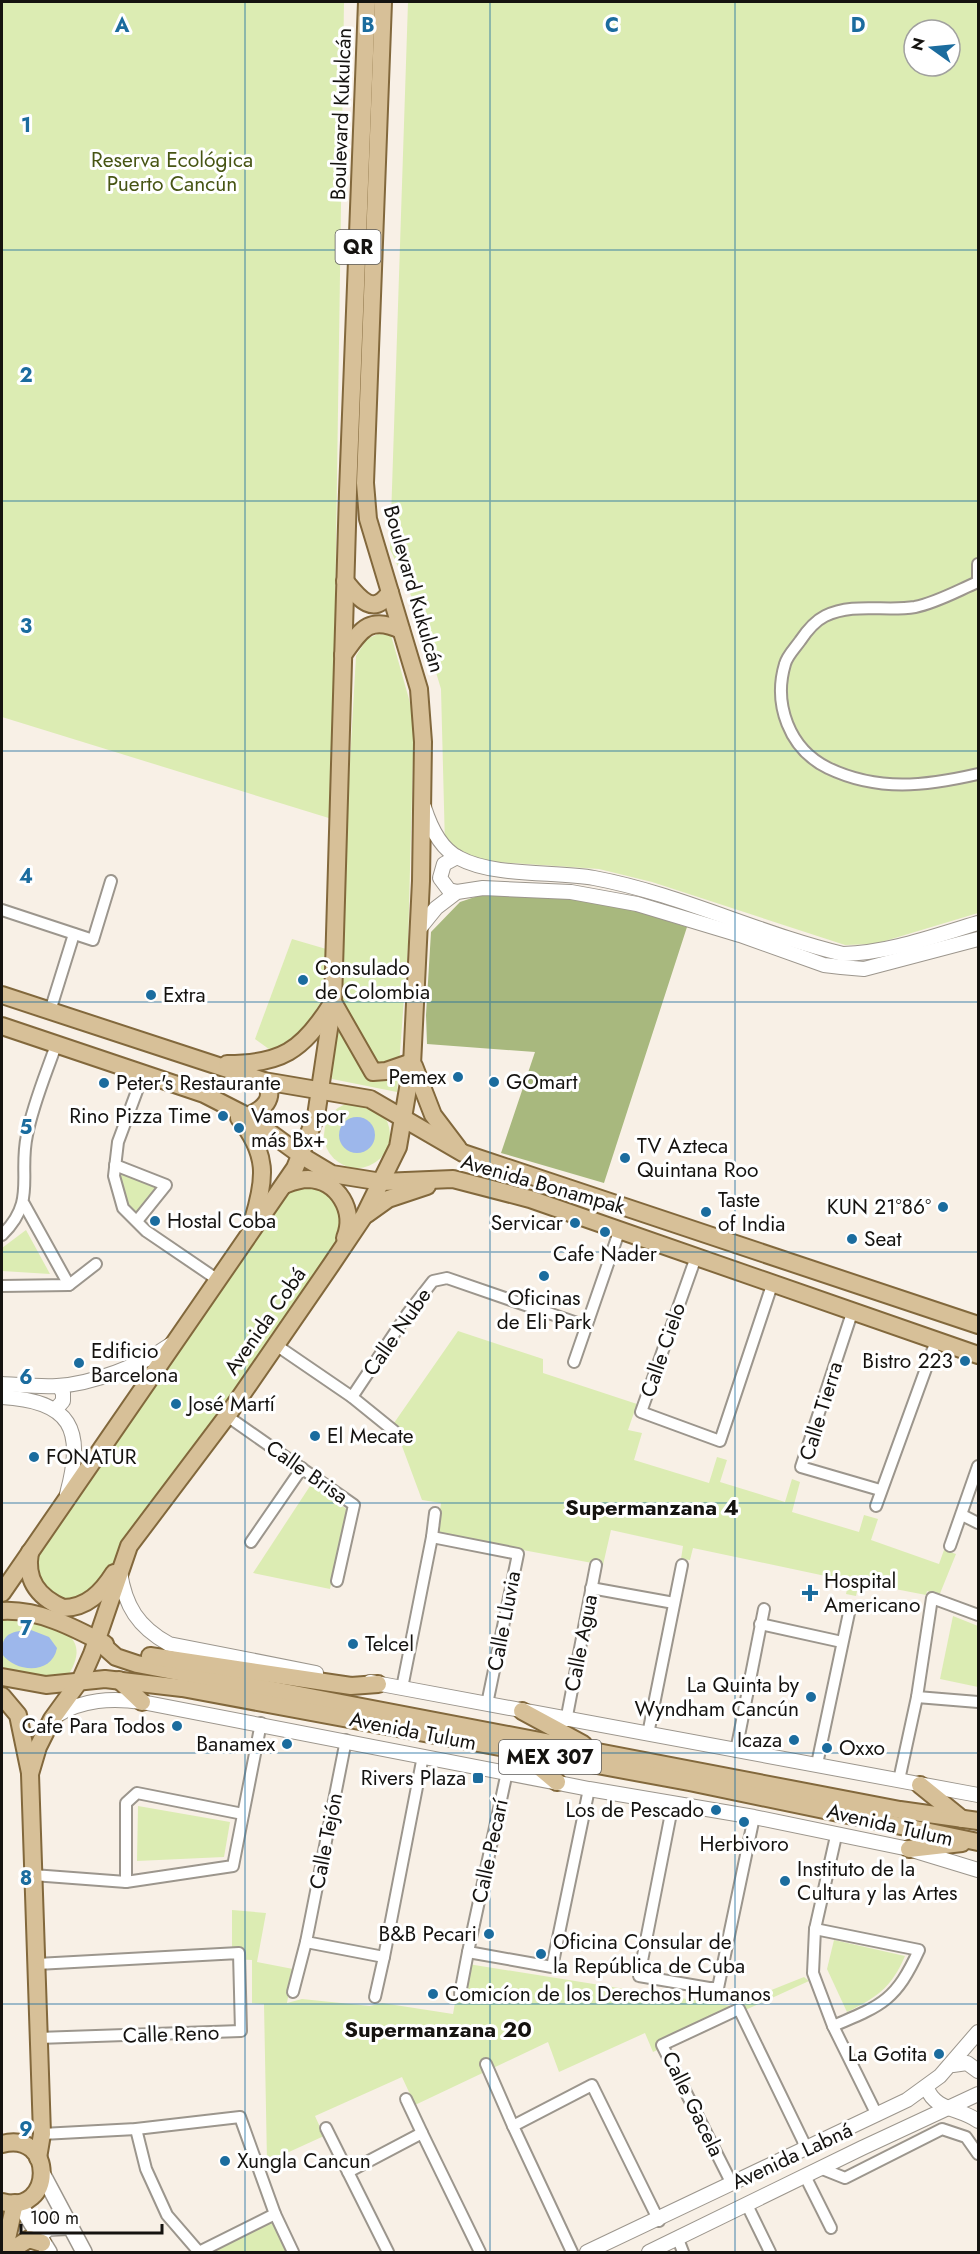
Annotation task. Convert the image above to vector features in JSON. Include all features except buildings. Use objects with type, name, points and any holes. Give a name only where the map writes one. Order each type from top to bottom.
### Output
[{"type":"main road","name":"Boulevard Kukulcán","points":[[322,1092],[333,1002],[345,581],[367,2]]},
{"type":"main road","name":"Boulevard Kukulcán","points":[[383,2],[365,483],[368,519],[419,689],[423,742],[419,930],[412,1060],[400,1139]]},
{"type":"main road","points":[[345,581],[357,597],[371,604],[386,599],[390,592]]},
{"type":"main road","points":[[343,655],[363,629],[371,624],[382,622],[401,630]]},
{"type":"main road","name":"Avenida Bonampak","points":[[2,995],[264,1082],[370,1099],[403,1116],[436,1140],[463,1153],[978,1325]]},
{"type":"main road","points":[[214,1064],[255,1064],[276,1059],[306,1039],[333,1002],[373,1072],[382,1072],[412,1060],[433,1115],[463,1153]]},
{"type":"main road","name":"Avenida Bonampak","points":[[2,1026],[144,1072],[229,1106],[332,1174],[382,1182],[453,1179],[530,1199],[978,1355]]},
{"type":"main road","points":[[247,1116],[258,1112],[268,1100],[269,1090],[264,1082]]},
{"type":"main road","points":[[2,1593],[284,1185],[302,1156],[311,1134],[322,1092]]},
{"type":"main road","points":[[316,1116],[324,1107],[347,1094]]},
{"type":"main road","points":[[358,1179],[379,1169],[394,1157],[400,1139],[383,1105]]},
{"type":"main road","points":[[229,1106],[254,1137],[263,1167],[260,1198],[248,1236]]},
{"type":"main road","points":[[311,1134],[313,1151],[321,1168]]},
{"type":"main road","name":"Avenida Cobá","points":[[30,1773],[52,1719],[81,1679],[97,1640],[129,1546],[226,1416],[337,1256],[364,1216],[394,1157]]},
{"type":"main road","points":[[284,1185],[301,1179],[315,1180],[326,1184],[339,1194],[347,1209],[349,1220],[347,1233],[337,1256]]},
{"type":"main road","points":[[364,1216],[388,1199],[453,1179]]},
{"type":"main road","points":[[530,1199],[539,1191],[536,1179]]},
{"type":"main road","points":[[583,1216],[578,1211],[578,1202],[589,1196]]},
{"type":"main road","points":[[31,1550],[28,1566],[39,1593],[63,1608],[74,1608],[87,1604],[107,1585],[129,1546]]},
{"type":"main road","points":[[2,1611],[13,1610],[60,1621],[97,1640],[132,1654],[351,1686],[378,1684]]},
{"type":"main road","name":"Avenida Tulum","points":[[97,1640],[116,1657],[137,1664],[900,1810],[970,1820]]},
{"type":"main road","name":"Avenida Tulum","points":[[2,1677],[45,1685],[71,1683],[81,1679],[119,1680],[182,1688],[689,1782],[978,1841]]},
{"type":"main road","points":[[119,1680],[142,1702]]},
{"type":"main road","points":[[2,1696],[18,1715],[30,1773],[42,2134],[35,2193],[12,2203]]},
{"type":"main road","points":[[522,1711],[597,1752]]},
{"type":"main road","points":[[439,1737],[532,1761],[557,1782]]},
{"type":"main road","points":[[921,1785],[970,1820]]},
{"type":"main road","points":[[909,1848],[978,1841]]},
{"type":"main road","points":[[9,2144],[42,2134]]},
{"type":"main road","points":[[9,2144],[30,2149],[40,2165],[68,2227],[84,2253]]},
{"type":"main road","points":[[12,2203],[43,2244]]},
{"type":"main road","points":[[6,2253],[12,2203]]},
{"type":"main road","points":[[43,2244],[48,2228],[68,2227]]},
{"type":"main road","points":[[6,2253],[28,2239],[43,2244]]},
{"type":"street","points":[[978,564],[978,580],[917,607],[886,609],[858,607],[826,615],[807,632],[785,661],[781,688],[785,720],[800,747],[826,767],[858,780],[890,786],[916,786],[978,774]]},
{"type":"street","points":[[423,802],[435,832],[457,857],[508,869],[594,878],[667,897],[843,954],[864,954],[906,945],[978,923]]},
{"type":"street","points":[[457,857],[444,864],[440,878],[449,890],[457,892],[483,888],[571,892],[637,904],[740,935],[824,965],[864,969],[978,939]]},
{"type":"street","points":[[2,910],[93,940],[111,881]]},
{"type":"street","points":[[419,930],[436,908],[457,892]]},
{"type":"street","points":[[50,1011],[74,934]]},
{"type":"street","points":[[2,1235],[11,1226],[24,1204],[26,1136],[56,1045]]},
{"type":"street","points":[[144,1072],[118,1142],[114,1176],[123,1208],[146,1231],[218,1280]]},
{"type":"street","points":[[115,1165],[166,1185],[137,1221]]},
{"type":"street","points":[[24,1204],[69,1285]]},
{"type":"street","points":[[574,1362],[620,1229]]},
{"type":"street","name":"Calle Cielo","points":[[696,1257],[641,1413],[720,1441],[772,1285]]},
{"type":"street","points":[[2,1286],[69,1285],[96,1263]]},
{"type":"street","name":"Calle Nube","points":[[352,1397],[408,1313],[433,1281],[447,1278],[586,1326]]},
{"type":"street","name":"Calle Tierra","points":[[852,1313],[801,1467],[880,1490]]},
{"type":"street","points":[[876,1506],[936,1341]]},
{"type":"street","points":[[2,1384],[59,1386],[117,1371],[153,1357],[174,1342]]},
{"type":"street","name":"Calle Nube","points":[[276,1345],[352,1397],[394,1431]]},
{"type":"street","points":[[55,1410],[63,1401],[59,1386]]},
{"type":"street","points":[[2,1397],[40,1401],[55,1410],[66,1421],[74,1436],[75,1450],[74,1469],[64,1504]]},
{"type":"street","name":"Calle Brisa","points":[[226,1416],[354,1504],[337,1581]]},
{"type":"street","points":[[950,1546],[978,1466]]},
{"type":"street","points":[[251,1542],[302,1468]]},
{"type":"street","points":[[402,1688],[435,1513]]},
{"type":"street","points":[[962,1515],[978,1523]]},
{"type":"street","name":"Calle Lluvia","points":[[432,1538],[518,1554],[487,1704]]},
{"type":"street","name":"Calle Agua","points":[[566,1721],[596,1565]]},
{"type":"street","points":[[648,1734],[682,1565]]},
{"type":"street","name":"Avenida Tulum","points":[[120,1569],[128,1605],[151,1635],[169,1644],[566,1721],[817,1764],[978,1795]]},
{"type":"street","points":[[591,1588],[674,1603]]},
{"type":"street","points":[[899,1780],[917,1697],[932,1598],[978,1615]]},
{"type":"street","points":[[817,1764],[849,1608]]},
{"type":"street","points":[[736,1751],[764,1609]]},
{"type":"street","points":[[760,1624],[842,1642]]},
{"type":"street","points":[[917,1697],[978,1702]]},
{"type":"street","name":"Avenida Tulum","points":[[52,1719],[68,1708],[85,1702],[124,1699],[261,1723],[589,1789],[754,1817],[836,1836],[909,1848],[978,1870]]},
{"type":"street","points":[[33,1875],[126,1882],[233,1866],[261,1723]]},
{"type":"street","name":"Calle Tejón","points":[[293,1992],[306,1942],[346,1740]]},
{"type":"street","points":[[375,1996],[423,1756]]},
{"type":"street","name":"Calle Pecarí","points":[[460,1994],[507,1772]]},
{"type":"street","points":[[468,1952],[552,1966],[589,1789]]},
{"type":"street","points":[[126,1882],[126,1803],[137,1793],[243,1814]]},
{"type":"street","points":[[673,1803],[639,1976],[708,1988],[718,1988],[754,1817]]},
{"type":"street","points":[[836,1836],[815,1929],[813,1973],[833,2026],[877,2115]]},
{"type":"street","points":[[815,1929],[919,1950],[904,1983],[876,2008],[833,2026]]},
{"type":"street","points":[[306,1942],[384,1957]]},
{"type":"street","name":"Calle Reno","points":[[37,1964],[239,1953],[241,2031],[38,2038]]},
{"type":"street","name":"Calle Gacela","points":[[732,2184],[662,2045],[739,2009],[807,2149]]},
{"type":"street","name":"Avenida Labná","points":[[587,2253],[659,2221],[877,2115],[927,2088],[953,2064],[978,2032]]},
{"type":"street","points":[[953,2064],[967,2063],[978,2071]]},
{"type":"street","points":[[486,2064],[572,2253]]},
{"type":"street","points":[[513,2126],[592,2085],[659,2221]]},
{"type":"street","points":[[927,2088],[933,2100],[946,2108],[967,2112],[978,2121]]},
{"type":"street","name":"Avenida Labná","points":[[649,2253],[820,2168],[978,2094]]},
{"type":"street","points":[[406,2099],[480,2253]]},
{"type":"street","points":[[42,2134],[136,2129],[240,2117],[275,2214],[293,2253]]},
{"type":"street","points":[[326,2128],[388,2253]]},
{"type":"street","points":[[136,2129],[146,2169],[167,2215],[199,2252],[275,2214]]},
{"type":"street","points":[[820,2168],[845,2178],[942,2129],[966,2137],[978,2154]]},
{"type":"street","points":[[348,2172],[422,2133]]},
{"type":"street","points":[[805,2176],[831,2228]]},
{"type":"street","points":[[747,2205],[770,2253]]},
{"type":"street","points":[[678,2239],[683,2253]]},
{"type":"green space","name":"Reserva Ecológica Puerto Cancún","points":[[2,2],[344,2],[332,819],[2,717]]},
{"type":"green space","points":[[408,2],[978,2],[978,913],[875,944],[845,945],[652,882],[599,869],[466,860],[445,846],[441,689],[417,609],[390,549]]},
{"type":"green space","points":[[378,634],[391,635],[414,717],[408,945],[397,1092],[332,1079],[356,656],[367,639]]},
{"type":"green space","points":[[487,893],[589,896],[687,927],[604,1183],[501,1153],[535,1052],[427,1044],[426,1015],[431,932],[460,902]]},
{"type":"green space","points":[[292,939],[333,951],[322,1000],[306,1026],[273,1052],[255,1039]]},
{"type":"green space","points":[[357,1102],[369,1105],[380,1112],[387,1123],[390,1135],[387,1147],[380,1158],[369,1165],[357,1168],[345,1165],[334,1158],[327,1147],[324,1135],[327,1123],[334,1112],[345,1105]]},
{"type":"green space","points":[[116,1168],[161,1186],[135,1215],[125,1206]]},
{"type":"green space","points":[[312,1182],[331,1190],[348,1227],[97,1590],[64,1603],[36,1583],[34,1555],[287,1192]]},
{"type":"green space","points":[[26,1230],[50,1274],[2,1271],[2,1248]]},
{"type":"green space","points":[[458,1331],[543,1359],[543,1373],[637,1404],[628,1430],[642,1433],[634,1460],[709,1483],[717,1457],[727,1460],[720,1482],[785,1502],[792,1479],[800,1482],[792,1512],[859,1532],[864,1515],[878,1519],[871,1540],[939,1564],[944,1550],[956,1554],[939,1596],[927,1591],[926,1595],[859,1582],[856,1596],[846,1594],[849,1581],[693,1548],[690,1560],[681,1559],[683,1546],[611,1530],[603,1565],[437,1534],[441,1503],[422,1500],[399,1438],[402,1433],[394,1423]]},
{"type":"green space","points":[[312,1483],[349,1511],[330,1589],[253,1573]]},
{"type":"green space","points":[[953,1616],[978,1626],[978,1687],[940,1679]]},
{"type":"green space","points":[[2,1620],[46,1625],[70,1637],[76,1647],[75,1660],[67,1677],[56,1679],[2,1670]]},
{"type":"green space","points":[[138,1806],[230,1822],[224,1857],[137,1861]]},
{"type":"green space","points":[[232,1910],[266,1913],[257,1962],[293,1969],[287,2003],[302,1999],[370,2006],[382,2003],[453,2014],[462,1963],[731,2006],[804,1977],[809,1981],[653,2052],[645,2033],[559,2072],[548,2042],[415,2105],[402,2077],[315,2116],[324,2136],[267,2162],[264,2004],[252,2003],[252,1960],[232,1959]]},
{"type":"green space","points":[[834,1940],[905,1956],[889,1984],[866,2002],[847,2012],[827,1969]]},
{"type":"green space","points":[[266,2219],[278,2219],[293,2252],[205,2252]]},
{"type":"water","points":[[357,1117],[370,1122],[375,1135],[370,1148],[357,1153],[344,1148],[339,1135],[344,1122]]},
{"type":"water","points":[[31,1630],[49,1637],[57,1648],[54,1657],[48,1663],[41,1667],[24,1668],[8,1660],[2,1654],[2,1647],[9,1634]]},
{"type":"place","name":"Consulado de Colombia","points":[[303,980]]},
{"type":"place","name":"Extra","points":[[151,995]]},
{"type":"place","name":"Pemex","points":[[458,1077]]},
{"type":"place","name":"GOmart","points":[[494,1082]]},
{"type":"place","name":"Peter's Restaurante","points":[[104,1083]]},
{"type":"place","name":"Rino Pizza Time","points":[[223,1116]]},
{"type":"place","name":"Vamos por más Bx+","points":[[239,1128]]},
{"type":"place","name":"TV Azteca Quintana Roo","points":[[625,1158]]},
{"type":"place","name":"KUN 21º86º","points":[[943,1207]]},
{"type":"place","name":"Taste of India","points":[[706,1212]]},
{"type":"place","name":"Hostal Coba","points":[[155,1221]]},
{"type":"place","name":"Servicar","points":[[575,1223]]},
{"type":"place","name":"Cafe Nader","points":[[605,1232]]},
{"type":"place","name":"Seat","points":[[852,1239]]},
{"type":"place","name":"Oficinas de Eli Park","points":[[544,1276]]},
{"type":"place","name":"Bistro 223","points":[[965,1361]]},
{"type":"place","name":"Edificio Barcelona","points":[[79,1363]]},
{"type":"place","name":"José Martí","points":[[176,1404]]},
{"type":"place","name":"El Mecate","points":[[315,1436]]},
{"type":"place","name":"FONATUR","points":[[34,1457]]},
{"type":"place","name":"Hospital Americano","points":[[810,1593]]},
{"type":"place","name":"Telcel","points":[[353,1644]]},
{"type":"place","name":"La Quinta by Wyndham Cancún","points":[[811,1697]]},
{"type":"place","name":"Cafe Para Todos","points":[[177,1726]]},
{"type":"place","name":"Icaza","points":[[794,1740]]},
{"type":"place","name":"Banamex","points":[[287,1744]]},
{"type":"place","name":"Oxxo","points":[[827,1748]]},
{"type":"place","name":"Rivers Plaza","points":[[478,1778]]},
{"type":"place","name":"Los de Pescado","points":[[716,1810]]},
{"type":"place","name":"Herbivoro","points":[[744,1822]]},
{"type":"place","name":"Instituto de la Cultura y las Artes","points":[[785,1881]]},
{"type":"place","name":"B&B Pecari","points":[[489,1934]]},
{"type":"place","name":"Oficina Consular de la República de Cuba","points":[[541,1954]]},
{"type":"place","name":"Comicíon de los Derechos Humanos","points":[[433,1994]]},
{"type":"place","name":"La Gotita","points":[[939,2054]]},
{"type":"place","name":"Xungla Cancun","points":[[225,2161]]},
{"type":"district","name":"Supermanzana 4","points":[[652,1507]]},
{"type":"district","name":"Supermanzana 20","points":[[438,2029]]}]
